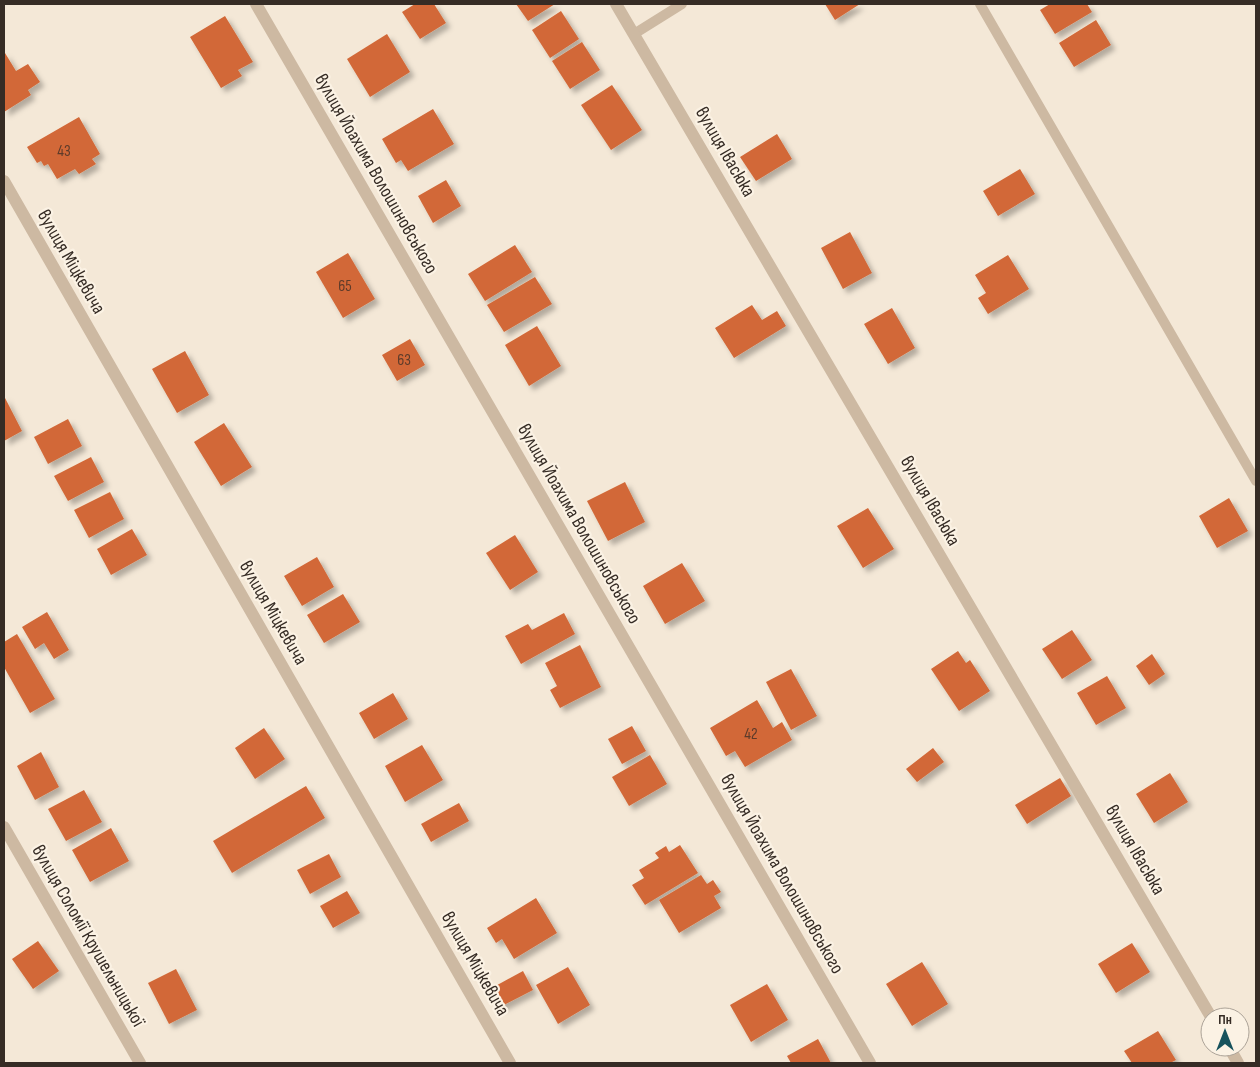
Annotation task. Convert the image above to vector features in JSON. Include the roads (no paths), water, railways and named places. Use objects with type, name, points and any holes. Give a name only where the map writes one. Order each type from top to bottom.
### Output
[{"type":"street","name":"вулиця Йоахима Волошиновського","points":[[256,4],[870,1063]]},
{"type":"street","name":"вулиця Івасюка","points":[[616,4],[1205,1007]]},
{"type":"street","name":"вулиця Міцкевича","points":[[4,181],[510,1063]]},
{"type":"street","name":"вулиця Соломії Крушельницької","points":[[4,827],[140,1063]]},
{"type":"lane","points":[[634,34],[682,4]]},
{"type":"lane","points":[[980,4],[1256,481]]}]
